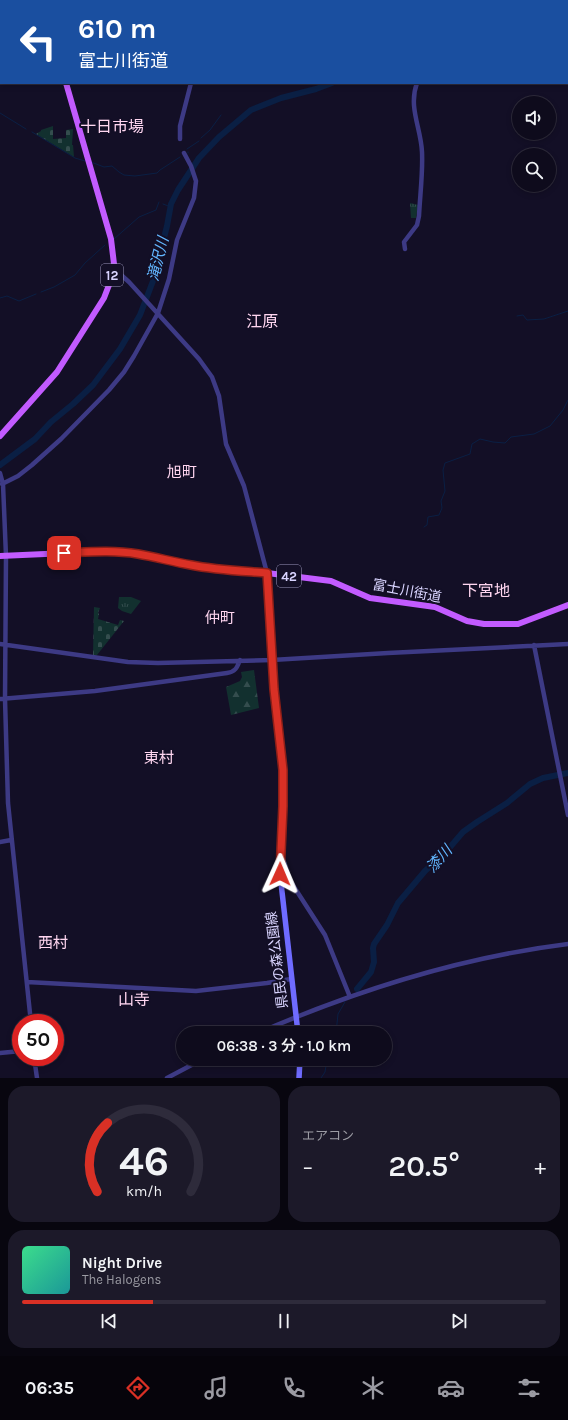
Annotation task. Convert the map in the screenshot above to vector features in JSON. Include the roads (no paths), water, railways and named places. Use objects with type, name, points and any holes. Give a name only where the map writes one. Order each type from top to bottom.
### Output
[{"type":"main road","name":"12","points":[[0,436],[57,372],[104,298],[113,270],[113,249],[111,239],[66,84]]},
{"type":"main road","name":"富士川街道","points":[[3,556],[84,552],[119,552],[137,554],[201,567],[331,581],[370,598],[435,607],[467,621],[484,624],[518,624],[568,605]]},
{"type":"main road","name":"県民の森公園線","points":[[267,573],[272,660],[283,770],[280,874],[297,1026]]},
{"type":"main road","points":[[300,1066],[300,1078]]},
{"type":"street","points":[[180,139],[180,126],[191,84]]},
{"type":"street","points":[[406,249],[404,242],[418,221],[422,164],[422,148],[413,109],[413,98],[417,84]]},
{"type":"street","points":[[1,483],[18,476],[62,439],[109,390],[124,372],[134,356],[156,311],[169,279],[177,240],[194,198],[196,185],[191,166],[184,153]]},
{"type":"street","points":[[113,270],[129,282],[156,311],[199,359],[217,386],[224,436],[244,486],[267,573]]},
{"type":"street","points":[[0,473],[3,556],[3,699],[6,780],[30,1014]]},
{"type":"street","points":[[3,645],[128,662],[158,663],[272,660],[388,652],[568,644]]},
{"type":"street","points":[[534,646],[568,815]]},
{"type":"street","points":[[3,699],[88,692],[230,673],[236,670],[240,660]]},
{"type":"street","points":[[0,842],[11,840]]},
{"type":"street","points":[[280,846],[289,878],[325,935],[350,997]]},
{"type":"street","points":[[274,1026],[296,1016],[350,997],[441,969],[517,952],[568,944]]},
{"type":"street","points":[[27,982],[192,991],[291,979]]},
{"type":"street","points":[[0,1053],[12,1052]]},
{"type":"street","points":[[35,1066],[37,1078]]},
{"type":"street","points":[[167,1078],[190,1066]]},
{"type":"waterway","name":"滝沢川","points":[[0,465],[35,439],[51,422],[93,385],[120,349],[140,315],[153,281],[171,204],[178,190],[199,158],[219,137],[251,110],[281,98],[329,84]]},
{"type":"waterway","points":[[0,113],[26,129]]},
{"type":"waterway","points":[[201,138],[210,130],[221,115]]},
{"type":"waterway","points":[[32,132],[75,158],[85,161]]},
{"type":"waterway","points":[[187,149],[199,141]]},
{"type":"waterway","points":[[91,162],[104,167],[112,166],[124,175],[135,176],[157,173],[180,157]]},
{"type":"waterway","points":[[114,239],[139,217],[156,210],[159,202]]},
{"type":"waterway","name":"滝沢川","points":[[163,204],[171,207]]},
{"type":"waterway","points":[[41,292],[54,287],[75,275],[85,263],[105,245]]},
{"type":"waterway","points":[[0,298],[7,296],[19,301],[36,294]]},
{"type":"waterway","points":[[517,316],[523,315],[527,320],[544,319],[568,311]]},
{"type":"waterway","points":[[424,527],[427,525],[428,517],[439,515],[442,508],[441,501],[445,491],[443,470],[445,463],[470,454],[472,444],[480,439],[505,443],[511,437],[534,434],[550,426],[563,410],[568,400]]},
{"type":"waterway","name":"漆川","points":[[357,989],[371,972],[374,962],[374,944],[387,925],[398,903],[425,871],[445,853],[463,832],[507,803],[530,784],[543,778],[568,773]]},
{"type":"waterway","name":"漆川","points":[[337,1026],[338,1014],[345,1002]]},
{"type":"waterway","name":"漆川","points":[[321,1078],[325,1072],[326,1066]]},
{"type":"district","name":"十日市場","points":[[112,126]]},
{"type":"district","name":"江原","points":[[262,321]]},
{"type":"district","name":"旭町","points":[[182,472]]},
{"type":"district","name":"下宮地","points":[[486,590]]},
{"type":"district","name":"仲町","points":[[220,618]]},
{"type":"district","name":"東村","points":[[159,758]]},
{"type":"district","name":"西村","points":[[53,943]]},
{"type":"district","name":"山寺","points":[[134,999]]}]
